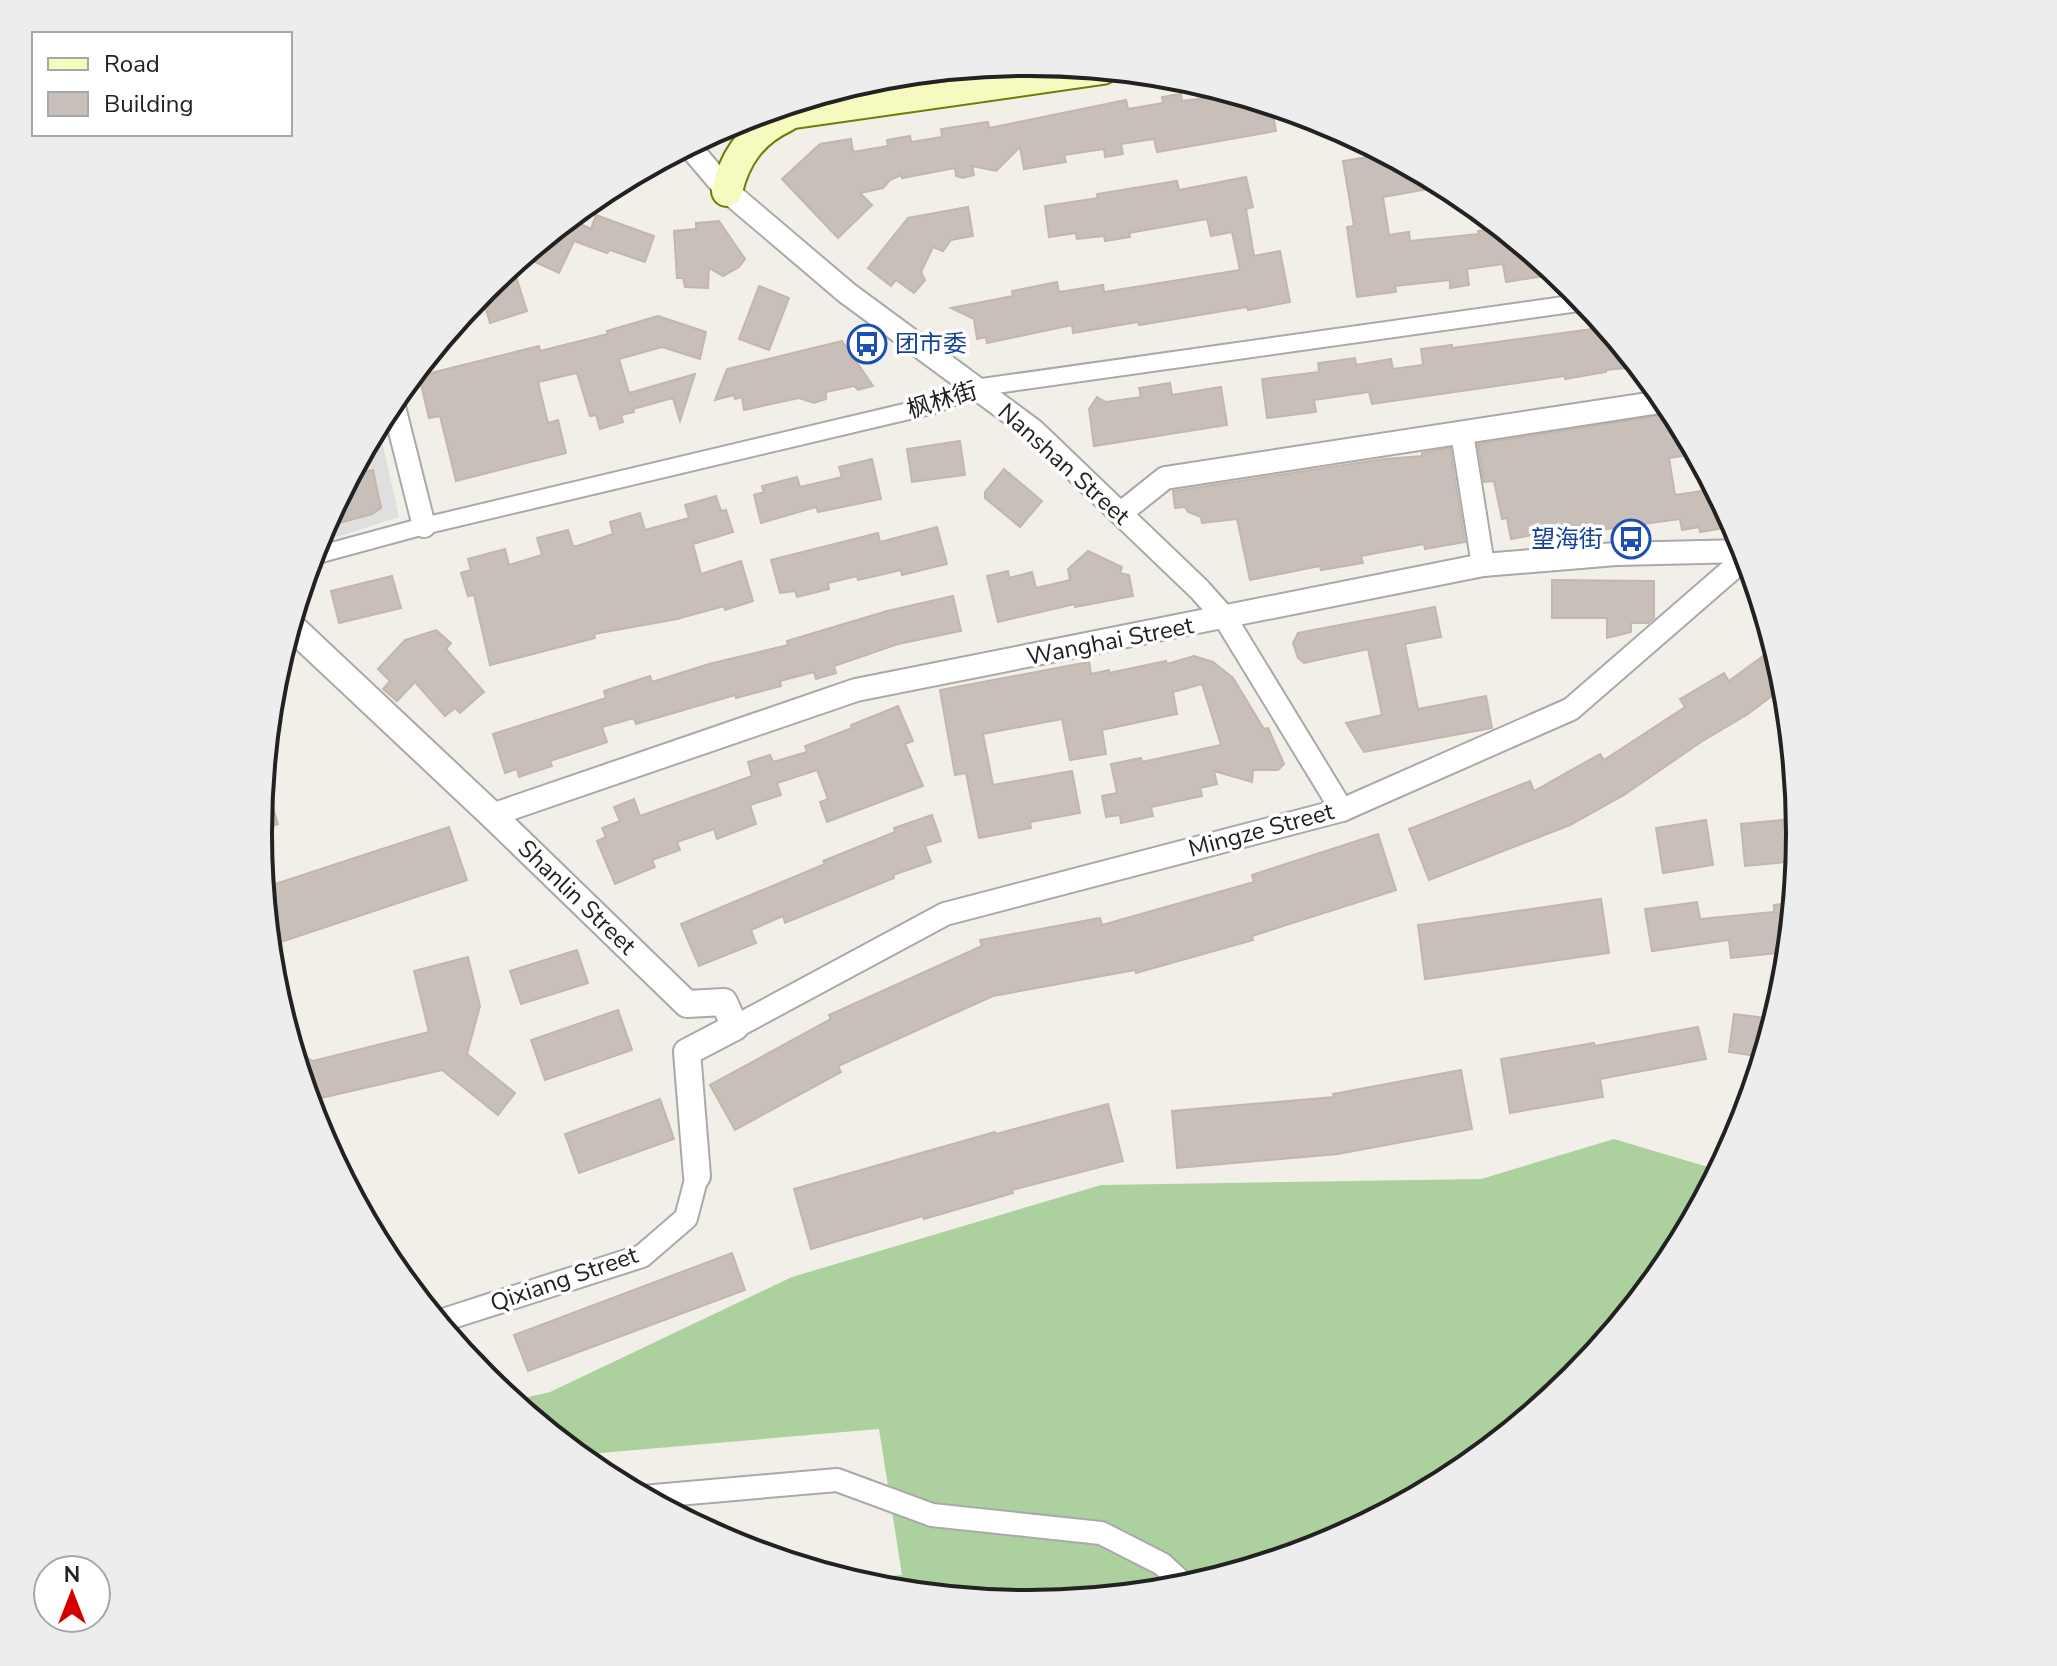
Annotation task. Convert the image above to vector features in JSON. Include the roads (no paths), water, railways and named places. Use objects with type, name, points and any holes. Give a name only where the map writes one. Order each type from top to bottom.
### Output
[{"type":"main road","points":[[917,84],[1008,77]]},
{"type":"main road","points":[[801,111],[898,88]]},
{"type":"main road","points":[[727,191],[740,156],[752,139],[768,125],[792,114]]},
{"type":"street","name":"Nanshan Street","points":[[695,153],[727,191],[847,293],[1033,430],[1199,589],[1225,618],[1342,810]]},
{"type":"street","name":"枫林街","points":[[325,553],[424,526],[934,405],[975,388],[1570,304]]},
{"type":"street","points":[[1121,513],[1165,478],[1652,403]]},
{"type":"street","points":[[396,416],[424,526]]},
{"type":"street","points":[[1462,433],[1483,565]]},
{"type":"street","name":"Wanghai Street","points":[[492,815],[856,690],[1483,565],[1616,554],[1731,551]]},
{"type":"street","name":"Mingze Street","points":[[735,1027],[945,914],[1342,810],[1571,709],[1736,566]]},
{"type":"street","name":"Shanlin Street","points":[[298,633],[687,1004],[724,1002],[735,1027]]},
{"type":"street","points":[[697,1176],[687,1052],[735,1027]]},
{"type":"street","name":"Qixiang Street","points":[[448,1318],[642,1256],[686,1218],[697,1176]]},
{"type":"street","points":[[662,1495],[837,1480],[932,1515],[1101,1533],[1162,1564],[1174,1575]]},
{"type":"place","name":"团市委","points":[[867,344]]},
{"type":"place","name":"望海街","points":[[1631,539]]}]
